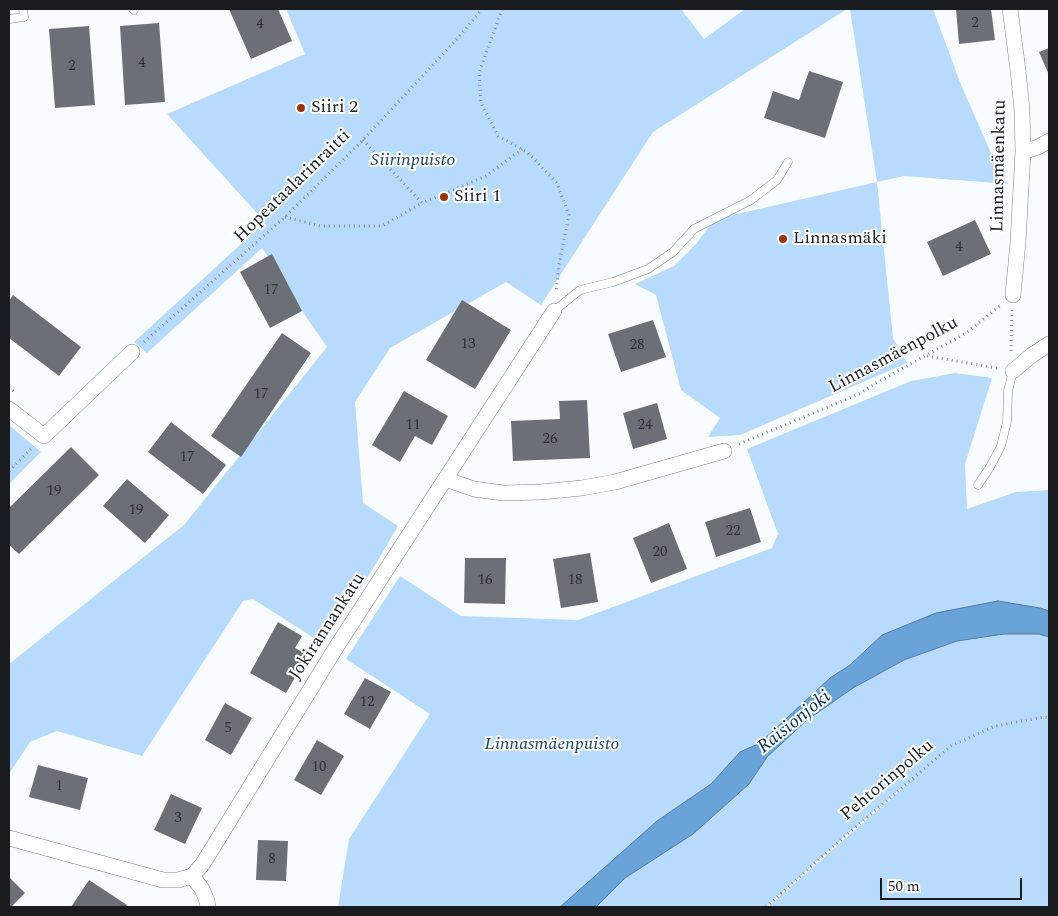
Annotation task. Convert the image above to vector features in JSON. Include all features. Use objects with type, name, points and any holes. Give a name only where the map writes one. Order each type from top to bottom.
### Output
[{"type":"street","name":"Linnasmäenkatu","points":[[1010,9],[1022,110],[1023,152],[1013,295]]},
{"type":"street","points":[[1023,152],[1049,141]]},
{"type":"street","name":"Jokirannankatu","points":[[192,876],[202,864],[336,646],[554,311]]},
{"type":"street","points":[[1013,371],[1049,344]]},
{"type":"street","points":[[9,409],[44,436],[132,352]]},
{"type":"street","points":[[445,479],[474,489],[503,493],[582,488],[615,482],[724,450]]},
{"type":"street","points":[[9,838],[163,880],[178,880],[192,876],[202,888],[208,907]]},
{"type":"lane","points":[[9,19],[24,17],[23,9]]},
{"type":"lane","points":[[554,311],[580,290],[613,282],[648,269],[673,252],[694,229],[751,200],[776,180],[788,162]]},
{"type":"lane","points":[[978,485],[1001,446],[1006,422],[1008,391],[1013,371]]},
{"type":"path","name":"Hopeataalarinraitti","points":[[132,352],[285,217],[363,140],[456,40],[482,9]]},
{"type":"path","points":[[502,9],[479,73],[481,103],[498,136],[527,152],[556,183],[569,215],[559,265],[554,311]]},
{"type":"path","points":[[363,140],[422,204]]},
{"type":"path","points":[[285,217],[321,226],[382,226],[422,204],[486,176],[522,149]]},
{"type":"path","points":[[926,356],[1013,371],[1010,343],[1013,295]]},
{"type":"path","name":"Linnasmäenpolku","points":[[724,450],[859,394],[966,333],[1013,295]]},
{"type":"path","points":[[9,470],[44,436]]},
{"type":"path","name":"Pehtorinpolku","points":[[766,907],[845,836],[951,746],[996,726],[1044,717],[1049,718]]},
{"type":"green space","name":"Siirinpuisto","points":[[286,9],[681,9],[704,39],[745,9],[847,9],[653,132],[541,305],[506,282],[390,348],[355,402],[363,503],[398,526],[371,572],[323,644],[253,599],[243,601],[142,756],[57,731],[30,742],[9,774],[9,664],[184,525],[327,347],[291,295],[292,293],[262,248],[147,353],[134,342],[265,222],[167,114],[305,54]]},
{"type":"green space","points":[[850,9],[933,9],[961,85],[995,162],[1008,184],[904,176],[877,182]]},
{"type":"green space","points":[[877,182],[893,338],[907,363],[740,435],[708,437],[720,418],[681,390],[656,295],[635,284],[674,266],[696,244],[715,219]]},
{"type":"green space","name":"Linnasmäenpuisto","points":[[955,373],[992,378],[965,464],[967,509],[1016,492],[1049,490],[1049,611],[1040,608],[882,635],[850,665],[830,678],[760,743],[740,752],[711,784],[657,821],[560,907],[338,907],[349,839],[430,714],[346,659],[400,576],[461,616],[578,620],[772,548],[778,534],[747,449],[911,381]]},
{"type":"green space","points":[[9,425],[41,452],[9,484]]},
{"type":"green space","points":[[1004,634],[1039,634],[1049,637],[1049,907],[768,907],[924,769],[845,836],[766,907],[596,907],[625,878],[693,834],[749,784],[767,757],[807,720],[853,688],[904,660],[957,641]]},
{"type":"water","name":"Raisionjoki","points":[[998,601],[1049,611],[1049,637],[1039,634],[1004,634],[957,641],[904,660],[853,688],[807,720],[767,757],[749,784],[693,834],[625,878],[596,907],[560,907],[657,821],[711,784],[740,752],[760,743],[830,678],[850,665],[882,635],[936,613]]},
{"type":"building","points":[[229,9],[278,9],[292,41],[251,59]]},
{"type":"building","points":[[956,9],[991,9],[995,40],[959,44]]},
{"type":"building","points":[[159,23],[165,102],[125,105],[120,26]]},
{"type":"building","points":[[89,26],[95,105],[55,108],[49,29]]},
{"type":"building","points":[[1049,48],[1049,75],[1039,52]]},
{"type":"building","points":[[809,71],[843,82],[825,138],[764,118],[773,91],[799,100]]},
{"type":"building","points":[[975,220],[991,254],[943,276],[927,242]]},
{"type":"building","points":[[272,254],[302,311],[270,328],[240,272]]},
{"type":"building","points":[[13,295],[81,347],[59,376],[9,338],[9,301]]},
{"type":"building","points":[[462,300],[511,330],[475,389],[426,360]]},
{"type":"building","points":[[653,320],[666,357],[621,372],[608,334]]},
{"type":"building","points":[[282,333],[311,353],[241,457],[211,436]]},
{"type":"building","points":[[404,391],[448,416],[432,445],[415,436],[400,462],[372,445]]},
{"type":"building","points":[[587,400],[590,458],[513,461],[511,421],[560,419],[559,401]]},
{"type":"building","points":[[657,403],[667,439],[633,449],[623,413]]},
{"type":"building","points":[[171,422],[226,465],[203,494],[148,452]]},
{"type":"building","points":[[71,447],[99,475],[19,554],[9,545],[9,508]]},
{"type":"building","points":[[127,479],[169,515],[145,543],[103,506]]},
{"type":"building","points":[[750,508],[761,542],[716,557],[705,522]]},
{"type":"building","points":[[669,523],[687,569],[651,583],[633,538]]},
{"type":"building","points":[[590,553],[598,602],[561,608],[553,559]]},
{"type":"building","points":[[465,558],[506,558],[505,604],[464,603]]},
{"type":"building","points":[[278,622],[302,636],[295,648],[308,655],[286,693],[250,673]]},
{"type":"building","points":[[365,678],[391,692],[370,729],[344,714]]},
{"type":"building","points":[[225,703],[252,718],[231,755],[205,740]]},
{"type":"building","points":[[317,740],[344,756],[321,795],[294,780]]},
{"type":"building","points":[[38,765],[88,778],[80,810],[29,797]]},
{"type":"building","points":[[171,794],[202,808],[185,844],[154,830]]},
{"type":"building","points":[[258,840],[288,841],[286,881],[256,880]]},
{"type":"building","points":[[9,877],[25,893],[11,907],[9,907]]},
{"type":"building","points":[[89,880],[127,905],[126,907],[71,907]]},
{"type":"place","name":"Siiri 2","points":[[301,108]]},
{"type":"place","name":"Siiri 1","points":[[444,197]]},
{"type":"place","name":"Linnasmäki","points":[[783,239]]}]
